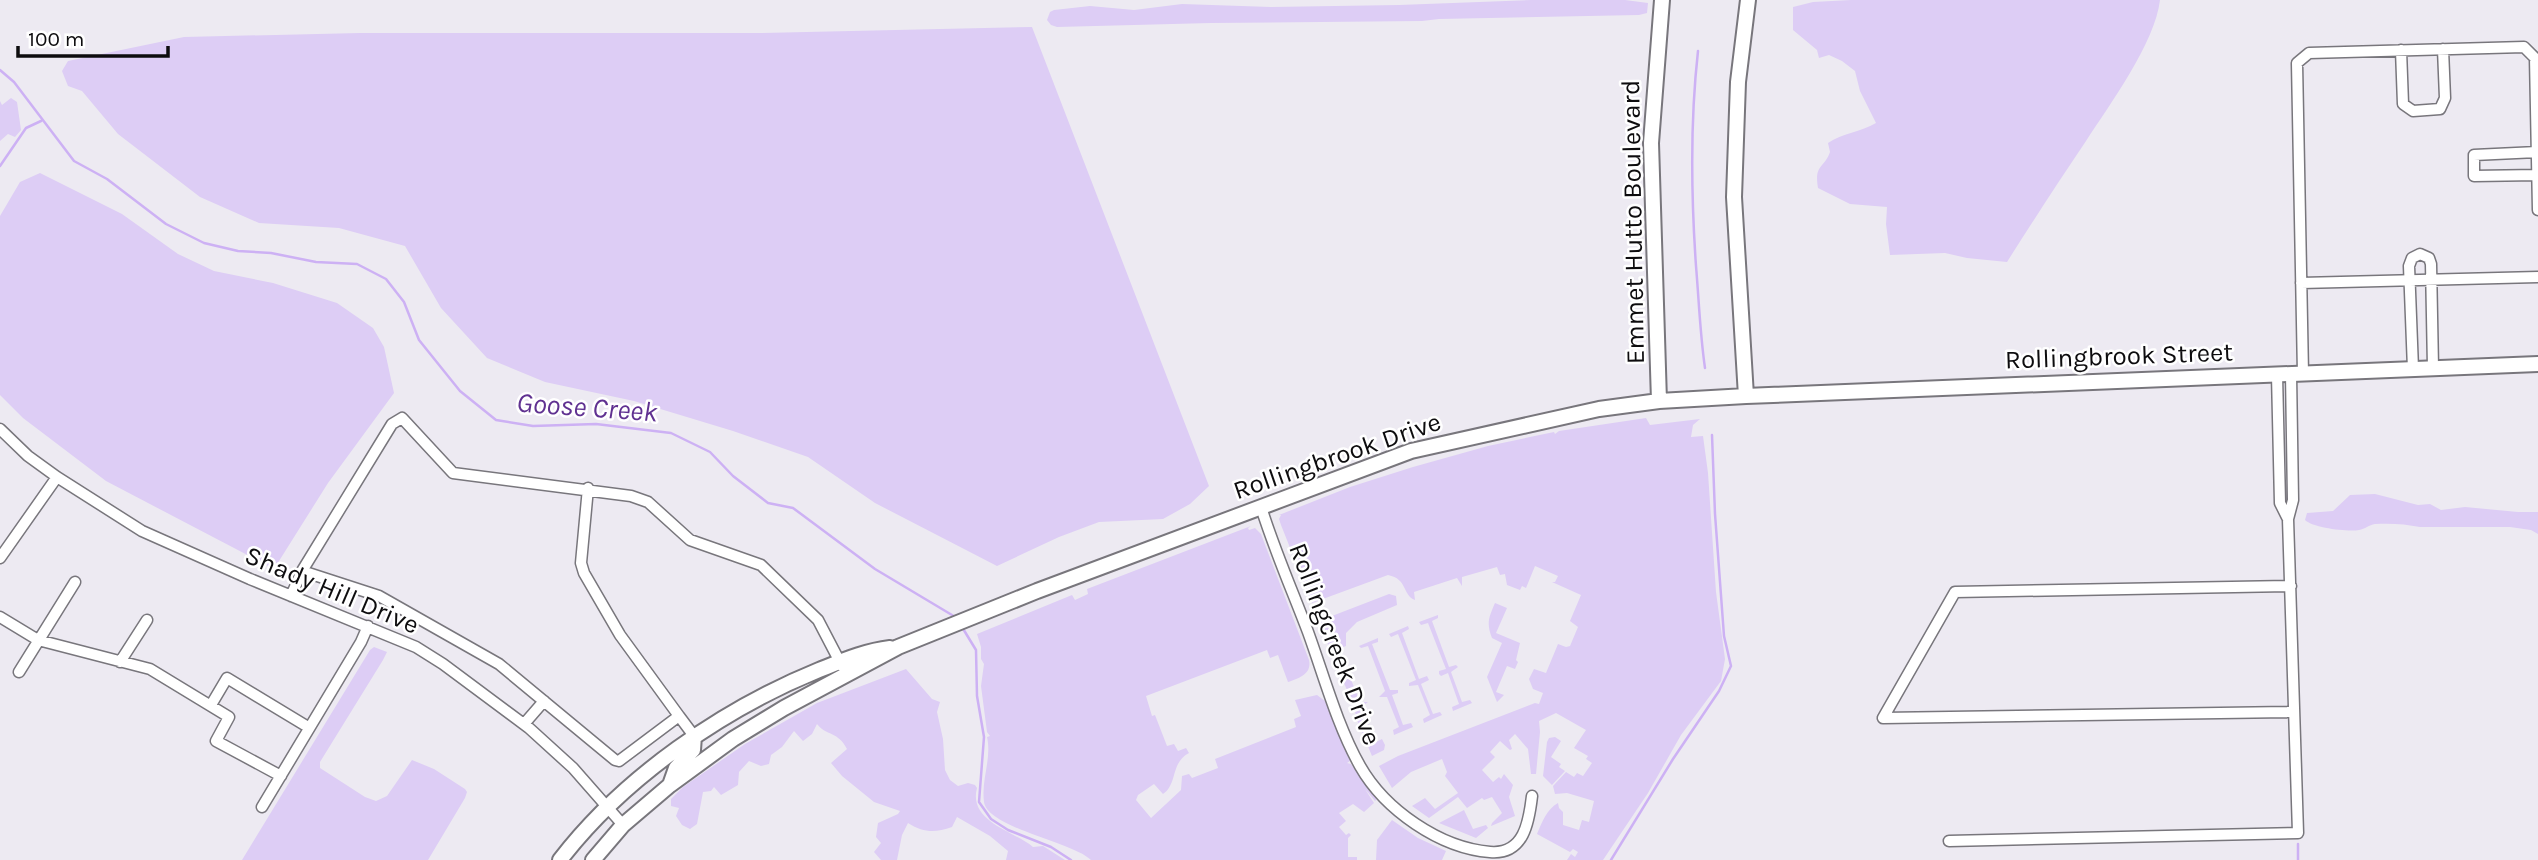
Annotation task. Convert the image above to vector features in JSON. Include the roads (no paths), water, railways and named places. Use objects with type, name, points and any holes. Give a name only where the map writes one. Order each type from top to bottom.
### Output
[{"type":"main road","name":"Emmet Hutto Boulevard","points":[[1659,401],[1651,143],[1661,0]]},
{"type":"main road","points":[[1746,396],[1734,197],[1738,82],[1748,0]]},
{"type":"main road","name":"Rollingbrook Street","points":[[1703,399],[2538,364]]},
{"type":"main road","name":"Rollingbrook Drive","points":[[898,647],[1037,591],[1411,451],[1569,415],[1659,401],[1703,399]]},
{"type":"main road","points":[[560,860],[608,808],[694,736],[792,681],[871,651],[898,647]]},
{"type":"main road","points":[[593,860],[623,825],[670,785],[764,720],[898,647]]},
{"type":"main road","points":[[670,785],[676,768],[693,750],[694,736]]},
{"type":"street","points":[[1949,841],[2298,833],[2288,519],[2293,500],[2290,374],[2301,283],[2297,63],[2309,53],[2524,47],[2535,58],[2538,210]]},
{"type":"street","points":[[2401,50],[2403,104],[2413,111],[2440,109],[2445,98],[2443,49]]},
{"type":"street","points":[[2537,152],[2474,155],[2474,176],[2538,174]]},
{"type":"street","points":[[2413,369],[2409,266],[2412,258],[2420,254],[2428,258],[2431,280],[2433,368]]},
{"type":"street","points":[[2301,283],[2538,277]]},
{"type":"street","points":[[291,596],[302,571],[397,419],[402,418],[453,473],[588,488],[641,499],[648,502],[690,540],[761,565],[818,620],[846,676]]},
{"type":"street","name":"Shady Hill Drive","points":[[0,429],[28,456],[57,477],[142,531],[291,596],[368,626],[434,658],[524,724],[573,768],[623,825]]},
{"type":"street","points":[[0,558],[57,477]]},
{"type":"street","points":[[588,488],[581,563],[584,573],[620,635],[694,736]]},
{"type":"street","name":"Rollingcreek Drive","points":[[1261,507],[1345,732],[1362,770],[1380,791],[1404,815],[1434,834],[1464,847],[1496,853],[1518,844],[1525,833],[1532,796]]},
{"type":"street","points":[[302,571],[379,596],[501,665],[615,760],[619,761],[679,716]]},
{"type":"street","points":[[19,672],[75,582]]},
{"type":"street","points":[[2291,586],[1955,592],[1883,719],[2293,712]]},
{"type":"street","points":[[0,617],[38,640],[150,669],[229,717],[216,741],[281,776]]},
{"type":"street","points":[[120,662],[147,620]]},
{"type":"street","points":[[262,807],[368,626]]},
{"type":"street","points":[[211,705],[227,678],[308,727]]},
{"type":"street","points":[[524,724],[544,701]]},
{"type":"waterway","points":[[1698,51],[1692,185],[1705,368]]},
{"type":"waterway","name":"Goose Creek","points":[[0,70],[14,82],[74,161],[107,179],[166,224],[204,243],[238,251],[271,253],[316,262],[357,264],[386,279],[404,302],[419,340],[460,391],[496,420],[533,426],[596,424],[671,433],[710,452],[733,476],[768,503],[793,508],[875,569],[957,618]]},
{"type":"waterway","points":[[0,166],[26,128],[41,121]]},
{"type":"waterway","points":[[1611,860],[1673,759],[1719,691],[1731,666],[1724,636],[1712,435]]},
{"type":"waterway","name":"Goose Creek","points":[[962,627],[976,650],[977,696],[984,737],[979,802],[991,819],[1008,830],[1051,847],[1071,860]]},
{"type":"waterway","points":[[2298,844],[2298,860]]}]
